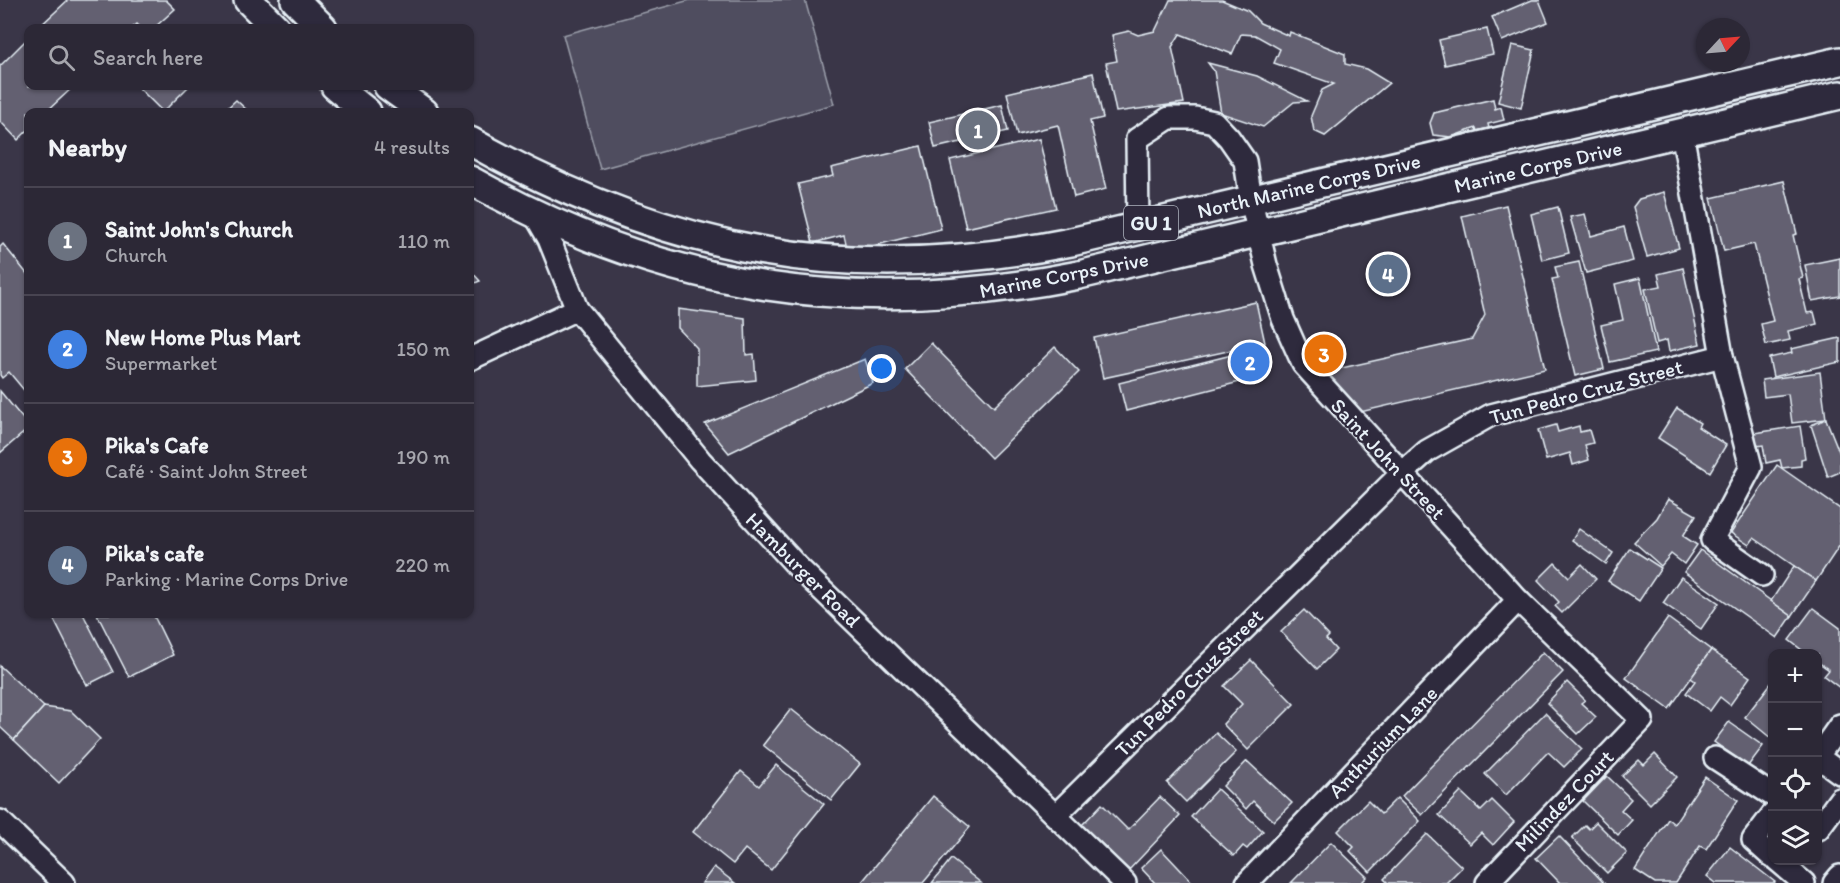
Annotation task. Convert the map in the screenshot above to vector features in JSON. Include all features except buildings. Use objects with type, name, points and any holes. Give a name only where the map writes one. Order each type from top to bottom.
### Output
[{"type":"main road","points":[[248,0],[272,24]]},
{"type":"main road","points":[[296,0],[319,24]]},
{"type":"main road","name":"North Marine Corps Drive","points":[[474,143],[549,184],[631,218],[718,242],[803,257],[871,262],[938,261],[1024,251],[1138,226],[1840,61]]},
{"type":"main road","points":[[340,90],[362,108]]},
{"type":"main road","points":[[394,90],[418,108]]},
{"type":"main road","name":"Marine Corps Drive","points":[[474,182],[535,215],[619,250],[666,265],[756,284],[870,296],[940,295],[1029,285],[1258,234],[1840,95]]},
{"type":"street","name":"Saint John Street","points":[[1138,226],[1137,139],[1169,118],[1195,118],[1214,122],[1245,161],[1258,234],[1283,319],[1303,364],[1518,600],[1642,720]]},
{"type":"street","points":[[1682,132],[1722,356],[1751,467],[1712,540],[1762,575]]},
{"type":"street","name":"Hamburger Road","points":[[535,215],[549,239],[577,309],[666,420],[744,511],[856,624],[1125,883]]},
{"type":"street","points":[[474,357],[577,309]]},
{"type":"street","name":"Tun Pedro Cruz Street","points":[[1056,815],[1427,451],[1491,415],[1722,356]]},
{"type":"street","name":"Anthurium Lane","points":[[1247,883],[1518,600]]},
{"type":"street","name":"Milindez Court","points":[[1487,883],[1642,720]]},
{"type":"street","points":[[1822,750],[1840,725]]},
{"type":"street","points":[[1819,757],[1840,773]]},
{"type":"street","points":[[1715,758],[1768,792]]},
{"type":"street","points":[[1822,824],[1840,799]]},
{"type":"street","points":[[0,821],[64,883]]},
{"type":"street","points":[[1768,821],[1753,840],[1768,851]]},
{"type":"street","points":[[1786,865],[1804,883]]},
{"type":"street","points":[[1834,883],[1840,876]]},
{"type":"shaded area","points":[[690,0],[805,0],[834,104],[600,169],[563,35]]},
{"type":"place","name":"Saint John's Church","points":[[978,130]]},
{"type":"place","name":"Pika's cafe","points":[[1388,274]]},
{"type":"place","name":"Pika's Cafe","points":[[1324,354]]},
{"type":"place","name":"New Home Plus Mart","points":[[1250,362]]}]
